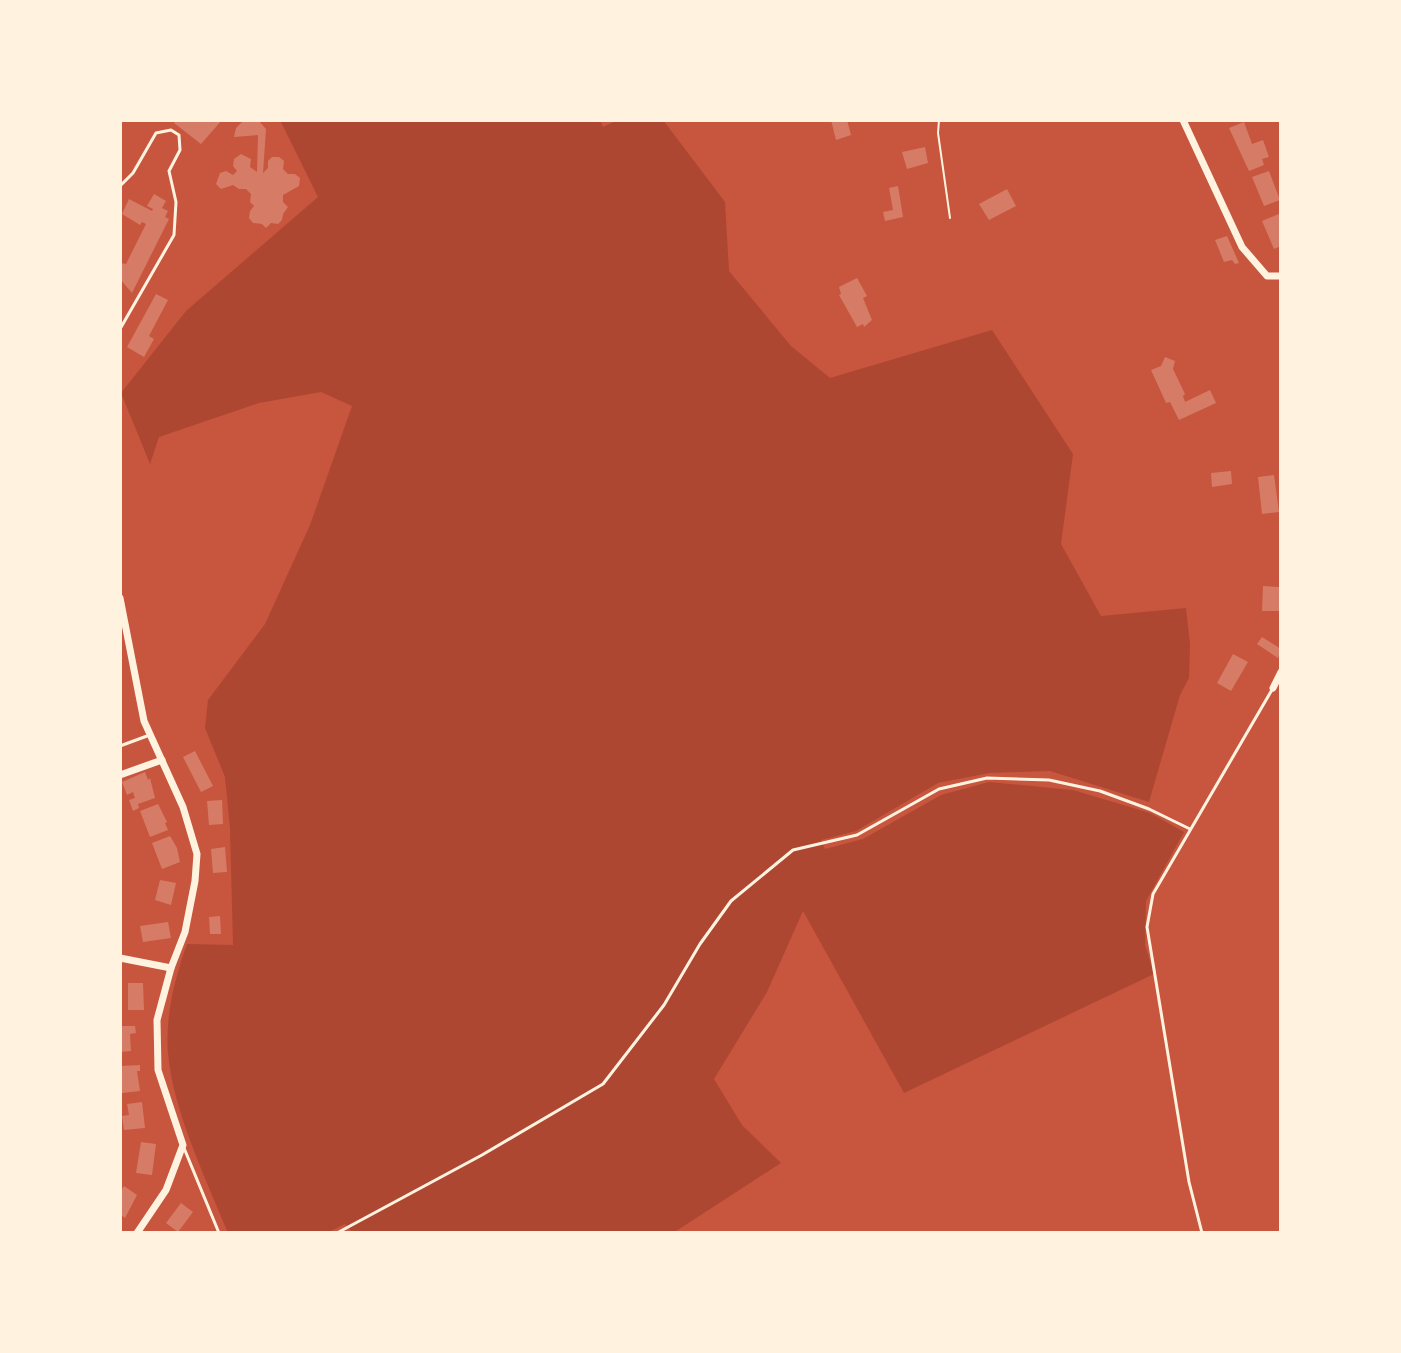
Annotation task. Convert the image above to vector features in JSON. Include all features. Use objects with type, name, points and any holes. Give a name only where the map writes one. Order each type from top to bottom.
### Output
[{"type":"street","points":[[1183,120],[1242,247],[1267,276],[1281,276]]},
{"type":"street","points":[[120,598],[144,721],[183,807],[197,854],[185,932],[171,968],[157,1020],[158,1070],[183,1145],[166,1190],[137,1233]]},
{"type":"street","points":[[1273,688],[1281,672]]},
{"type":"street","points":[[120,775],[162,760]]},
{"type":"street","points":[[120,958],[171,968]]},
{"type":"lane","points":[[120,186],[133,173],[156,133],[171,130],[179,135],[180,150],[169,171],[176,202],[174,235],[120,329]]},
{"type":"lane","points":[[1202,1233],[1189,1182],[1147,927],[1153,894],[1273,688]]},
{"type":"lane","points":[[120,746],[151,735]]},
{"type":"lane","points":[[337,1233],[482,1155],[603,1084],[664,1005],[700,944],[731,901],[793,850],[857,835],[939,789],[987,778],[1049,780],[1100,791],[1149,809],[1190,829]]},
{"type":"lane","points":[[183,1145],[198,1189],[219,1233]]},
{"type":"path","points":[[939,120],[938,133],[950,218]]},
{"type":"shaded area","points":[[280,120],[600,120],[603,127],[618,120],[663,120],[725,202],[729,271],[791,346],[830,378],[992,330],[1073,454],[1061,544],[1101,616],[1186,608],[1190,644],[1189,678],[1180,695],[1149,802],[1050,771],[989,773],[938,783],[856,831],[821,840],[825,849],[863,839],[941,795],[989,782],[1073,790],[1150,813],[1184,832],[1146,901],[1145,945],[1154,974],[904,1093],[803,911],[767,992],[714,1079],[742,1125],[781,1163],[673,1233],[353,1233],[345,1224],[327,1233],[228,1233],[183,1121],[171,1075],[167,1039],[172,997],[187,944],[233,945],[230,828],[225,777],[205,728],[208,700],[265,624],[310,525],[352,406],[321,392],[259,403],[159,437],[150,464],[121,393],[186,311],[318,197]]},
{"type":"building","points":[[176,120],[222,120],[201,144],[174,123]]},
{"type":"building","points":[[244,120],[258,120],[266,129],[263,173],[272,157],[279,157],[284,161],[283,169],[288,174],[300,178],[299,186],[283,195],[283,202],[288,207],[282,220],[266,228],[249,218],[254,206],[246,189],[233,185],[221,189],[216,184],[220,173],[226,171],[233,175],[237,171],[233,166],[234,159],[241,154],[251,159],[250,167],[257,172],[258,135],[234,137],[236,128]]},
{"type":"building","points":[[831,120],[847,120],[851,135],[836,140]]},
{"type":"building","points":[[1244,122],[1252,144],[1263,140],[1269,157],[1262,159],[1264,165],[1249,171],[1229,128]]},
{"type":"building","points":[[925,147],[928,163],[907,169],[902,152]]},
{"type":"building","points":[[1269,171],[1280,200],[1264,206],[1252,177]]},
{"type":"building","points":[[898,186],[903,217],[885,221],[883,212],[893,210],[889,188]]},
{"type":"building","points":[[1007,189],[1016,206],[989,220],[979,204]]},
{"type":"building","points":[[154,194],[166,201],[162,208],[168,211],[165,217],[169,219],[132,293],[120,279],[121,263],[126,264],[146,224],[142,222],[140,225],[122,214],[129,199],[152,211],[147,206]]},
{"type":"building","points":[[1281,213],[1281,246],[1274,249],[1262,221]]},
{"type":"building","points":[[1227,236],[1239,263],[1235,264],[1232,260],[1224,262],[1215,240]]},
{"type":"building","points":[[857,278],[867,296],[863,298],[872,320],[864,327],[863,324],[857,327],[839,295],[839,287]]},
{"type":"building","points":[[156,294],[168,300],[149,336],[154,339],[144,357],[127,347]]},
{"type":"building","points":[[1165,357],[1175,361],[1173,369],[1185,394],[1185,402],[1210,390],[1216,403],[1179,420],[1170,402],[1166,403],[1151,370],[1161,366]]},
{"type":"building","points":[[1231,471],[1232,484],[1212,487],[1211,473]]},
{"type":"building","points":[[1274,475],[1279,512],[1262,514],[1258,477]]},
{"type":"building","points":[[1263,586],[1279,587],[1280,611],[1262,611]]},
{"type":"building","points":[[1262,637],[1281,649],[1278,658],[1257,644]]},
{"type":"building","points":[[1233,654],[1248,662],[1231,691],[1217,683]]},
{"type":"building","points":[[195,751],[213,786],[201,792],[183,757]]},
{"type":"building","points":[[145,772],[148,780],[150,778],[155,798],[138,804],[139,808],[133,811],[129,800],[135,798],[133,792],[127,795],[122,782]]},
{"type":"building","points":[[222,800],[223,824],[209,825],[207,801]]},
{"type":"building","points":[[158,804],[168,830],[150,837],[140,811]]},
{"type":"building","points":[[170,836],[180,862],[162,869],[152,843]]},
{"type":"building","points":[[225,847],[227,872],[213,873],[211,849]]},
{"type":"building","points":[[160,880],[176,883],[171,905],[155,900]]},
{"type":"building","points":[[220,916],[221,934],[210,934],[209,917]]},
{"type":"building","points":[[168,922],[171,938],[143,942],[140,926]]},
{"type":"building","points":[[128,983],[143,983],[144,1010],[128,1010]]},
{"type":"building","points":[[120,1026],[135,1026],[136,1033],[130,1034],[131,1051],[120,1052]]},
{"type":"building","points":[[140,1065],[140,1071],[137,1071],[140,1091],[122,1093],[120,1066]]},
{"type":"building","points":[[142,1102],[145,1128],[124,1130],[122,1116],[129,1115],[127,1104]]},
{"type":"building","points":[[141,1142],[156,1144],[152,1175],[136,1173]]},
{"type":"building","points":[[124,1186],[137,1195],[125,1218],[120,1214],[120,1192]]},
{"type":"building","points":[[181,1203],[193,1212],[178,1232],[166,1223]]}]
